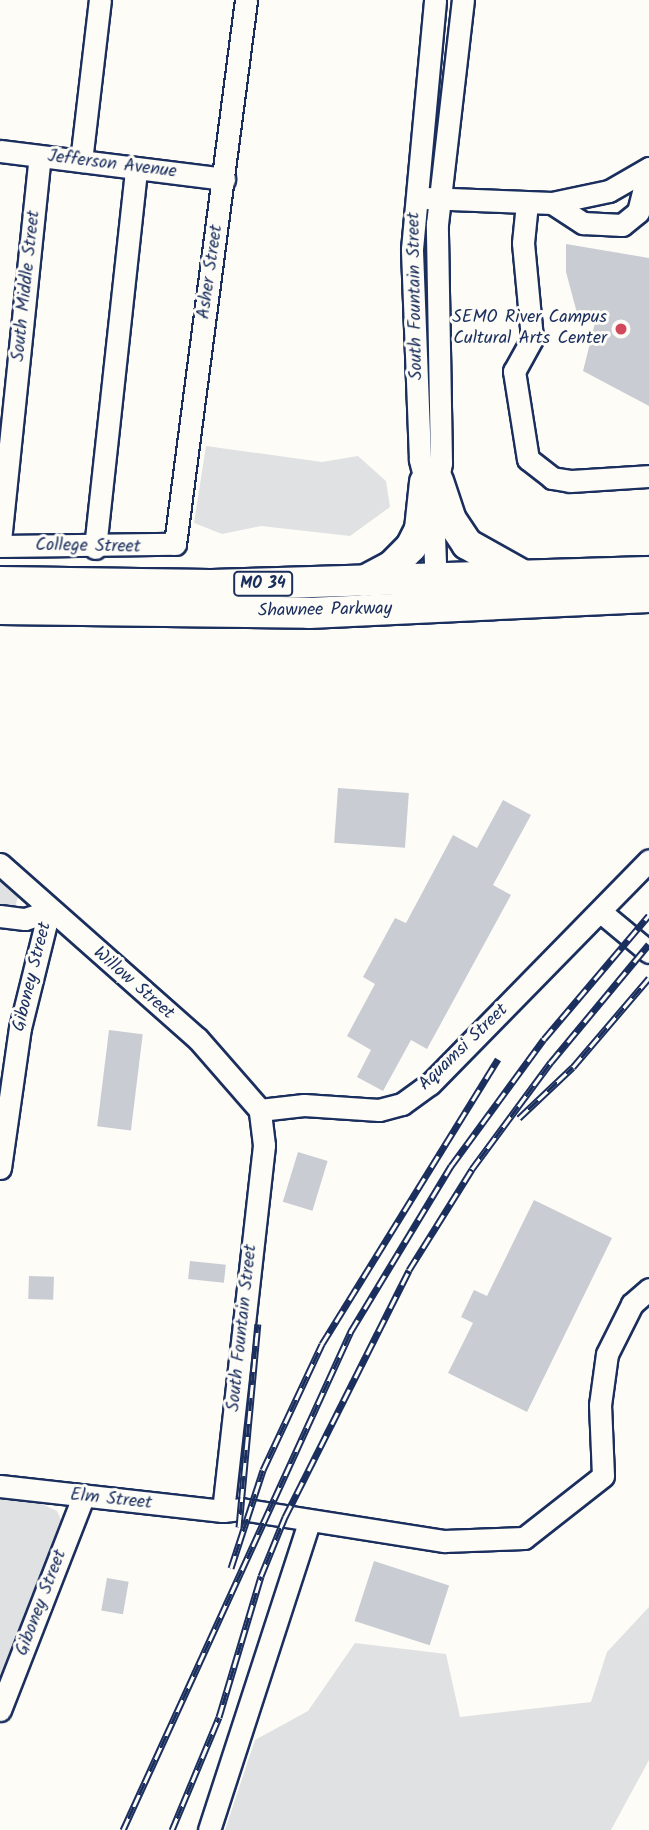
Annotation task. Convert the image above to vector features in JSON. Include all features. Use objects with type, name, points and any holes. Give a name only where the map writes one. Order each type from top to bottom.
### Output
[{"type":"highway","points":[[432,490],[467,544],[526,577]]},
{"type":"highway","points":[[361,582],[392,566],[411,547],[420,529],[432,490]]},
{"type":"highway","name":"Shawnee Parkway","points":[[0,582],[94,587],[361,582],[436,594],[526,577],[649,572]]},
{"type":"highway","name":"Shawnee Parkway","points":[[0,609],[202,613],[436,594],[649,597]]},
{"type":"street","points":[[80,162],[100,0]]},
{"type":"street","name":"Asher Street","points":[[175,544],[246,0]]},
{"type":"street","name":"South Fountain Street","points":[[435,0],[415,197],[413,312],[432,490],[436,594]]},
{"type":"street","name":"South Fountain Street","points":[[432,490],[441,463],[439,199],[463,0]]},
{"type":"street","name":"Jefferson Avenue","points":[[0,152],[224,179]]},
{"type":"street","name":"South Middle Street","points":[[0,541],[40,156]]},
{"type":"street","points":[[95,548],[136,168]]},
{"type":"street","points":[[415,197],[552,203],[609,191],[649,168]]},
{"type":"street","points":[[552,203],[583,223],[622,225],[638,212],[649,168]]},
{"type":"street","points":[[527,203],[523,243],[532,339],[514,371],[528,459],[552,478],[570,481],[649,476]]},
{"type":"street","name":"College Street","points":[[0,546],[95,548],[175,544]]},
{"type":"street","name":"Aquamsi Street","points":[[260,1110],[304,1105],[379,1110],[402,1104],[430,1084],[602,913],[649,860]]},
{"type":"street","name":"Willow Street","points":[[0,864],[49,911],[198,1039],[260,1110]]},
{"type":"street","points":[[0,916],[25,919],[49,911]]},
{"type":"street","name":"Giboney Street","points":[[0,1168],[20,1028],[49,911]]},
{"type":"street","points":[[602,913],[649,952]]},
{"type":"street","name":"South Fountain Street","points":[[222,1511],[264,1145],[260,1110]]},
{"type":"street","name":"Elm Street","points":[[0,1486],[222,1511],[242,1509],[309,1522],[444,1541],[524,1538],[603,1476],[600,1405],[607,1354],[632,1304],[649,1289]]},
{"type":"street","name":"Giboney Street","points":[[0,1710],[83,1497]]},
{"type":"street","points":[[209,1830],[309,1522]]},
{"type":"shaded area","points":[[206,446],[322,462],[358,456],[386,481],[390,507],[350,536],[261,526],[222,534],[194,523]]},
{"type":"shaded area","points":[[0,878],[18,897],[15,907],[0,905]]},
{"type":"shaded area","points":[[0,1496],[33,1500],[57,1511],[62,1522],[0,1689]]},
{"type":"shaded area","points":[[649,1607],[649,1760],[611,1830],[225,1830],[255,1740],[308,1711],[355,1643],[446,1654],[460,1717],[591,1702],[607,1652]]},
{"type":"building","name":"SEMO River Campus Cultural Arts Center","points":[[566,244],[649,258],[649,406],[583,371],[596,319],[577,313],[566,272]]},
{"type":"building","points":[[338,788],[409,793],[405,848],[334,843]]},
{"type":"building","points":[[503,800],[531,815],[493,885],[511,895],[427,1049],[411,1040],[383,1091],[357,1077],[371,1050],[347,1036],[375,984],[363,977],[395,918],[406,923],[453,835],[477,848]]},
{"type":"building","points":[[109,1030],[143,1034],[131,1130],[97,1126]]},
{"type":"building","points":[[298,1152],[328,1161],[312,1211],[283,1202]]},
{"type":"building","points":[[534,1200],[612,1238],[527,1412],[448,1373],[473,1323],[461,1317],[474,1290],[487,1296]]},
{"type":"building","points":[[190,1261],[226,1265],[224,1283],[188,1279]]},
{"type":"building","points":[[29,1276],[54,1277],[53,1300],[28,1299]]},
{"type":"building","points":[[374,1561],[449,1585],[430,1645],[355,1621]]},
{"type":"building","points":[[107,1578],[129,1582],[123,1614],[101,1610]]},
{"type":"railway","points":[[123,1830],[351,1331],[451,1166],[544,1039],[649,915]]},
{"type":"railway","points":[[172,1830],[219,1717],[261,1576],[285,1517],[409,1270],[472,1169],[551,1062],[649,944]]},
{"type":"railway","points":[[519,1118],[573,1067],[649,978]]},
{"type":"railway","points":[[231,1568],[263,1470],[322,1344],[498,1059]]},
{"type":"railway","points":[[239,1527],[258,1324]]},
{"type":"place","name":"SEMO River Campus Cultural Arts Center","points":[[621,329]]}]
